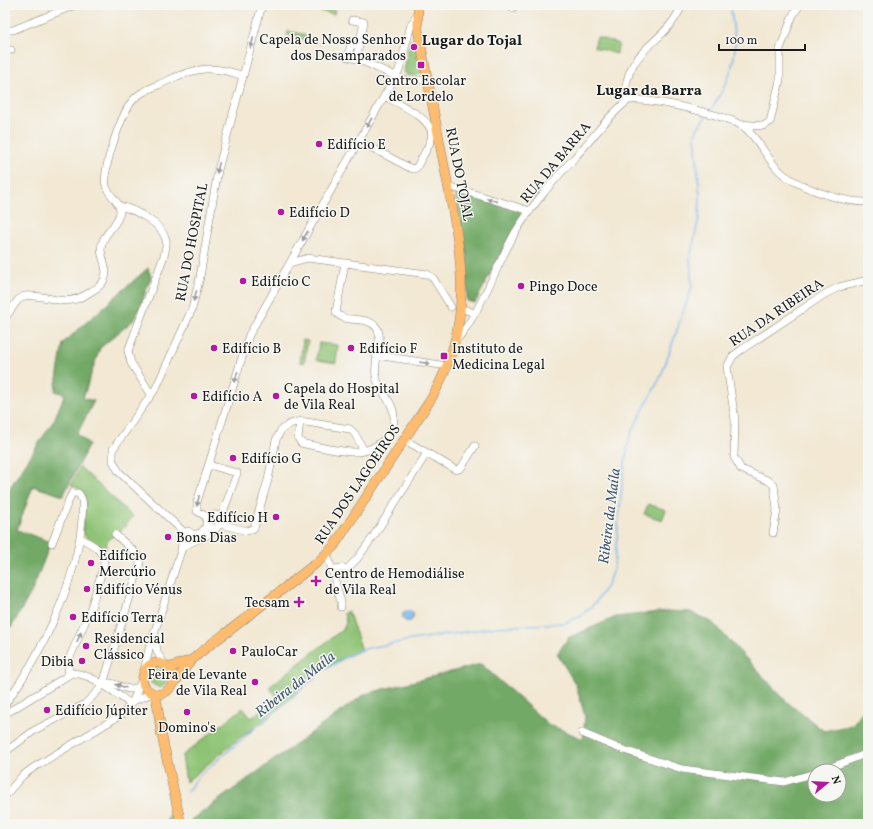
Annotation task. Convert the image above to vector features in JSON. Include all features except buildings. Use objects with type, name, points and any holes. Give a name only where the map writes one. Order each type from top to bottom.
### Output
[{"type":"main road","name":"RUA DO TOJAL","points":[[419,8],[418,30],[461,260],[461,311],[455,342]]},
{"type":"main road","name":"RUA DOS LAGOEIROS","points":[[170,688],[192,659],[327,553],[341,537],[434,394],[447,366],[455,342]]},
{"type":"main road","name":"RUA DOS LAGOEIROS","points":[[166,666],[192,659]]},
{"type":"main road","points":[[164,743],[163,708],[165,696],[170,688],[173,676],[166,666],[155,663],[151,665],[143,674],[144,686],[154,694],[164,743],[181,824]]},
{"type":"main road","points":[[154,694],[170,688]]},
{"type":"street","points":[[5,30],[13,30],[75,5]]},
{"type":"street","name":"RUA DO HOSPITAL","points":[[189,538],[122,474],[113,461],[113,449],[151,394],[181,336],[195,298],[201,272],[217,175],[262,5]]},
{"type":"street","points":[[625,103],[626,81],[632,65],[652,42],[673,23],[682,5]]},
{"type":"street","points":[[625,103],[629,100],[638,100],[670,104],[738,123],[763,126],[769,124],[780,80],[780,49],[793,15],[800,5]]},
{"type":"street","points":[[207,517],[198,512],[196,508],[248,338],[402,64],[412,22],[419,8]]},
{"type":"street","points":[[352,20],[364,22],[359,46],[351,44],[348,57],[408,81],[428,80]]},
{"type":"street","points":[[151,394],[131,363],[128,351],[164,256],[166,240],[161,231],[148,219],[135,211],[119,206],[108,192],[105,177],[116,133],[134,99],[141,93],[178,76],[204,68],[222,69],[243,76]]},
{"type":"street","points":[[359,141],[410,168],[414,169],[417,166],[431,139],[432,133],[422,117],[384,96]]},
{"type":"street","name":"RUA DA BARRA","points":[[455,342],[473,316],[515,234],[530,211],[552,182],[625,103]]},
{"type":"street","points":[[738,123],[747,129],[776,168],[787,177],[829,195],[868,202]]},
{"type":"street","points":[[448,186],[530,211]]},
{"type":"street","points":[[5,318],[18,300],[24,296],[69,301],[82,297],[101,284],[106,274],[102,245],[106,234],[119,215],[119,206]]},
{"type":"street","points":[[290,263],[306,258],[427,274],[433,278],[451,307]]},
{"type":"street","points":[[300,421],[298,438],[301,443],[355,452],[364,451],[374,447],[384,440],[391,431],[394,422],[392,408],[376,380],[375,368],[379,336],[375,326],[366,321],[339,316],[336,312],[345,263]]},
{"type":"street","name":"RUA DA RIBEIRA","points":[[773,533],[777,510],[774,485],[769,481],[742,470],[735,459],[735,420],[727,376],[729,362],[740,350],[825,294],[832,290],[868,280]]},
{"type":"street","points":[[461,311],[473,316]]},
{"type":"street","points":[[376,355],[447,366]]},
{"type":"street","points":[[207,525],[218,524],[247,532],[254,528],[268,480],[277,437],[286,426],[300,421],[350,429],[355,434],[364,451]]},
{"type":"street","points":[[404,440],[457,470],[461,468],[475,446]]},
{"type":"street","points":[[332,569],[348,568],[357,559],[427,454]]},
{"type":"street","points":[[189,538],[204,537],[218,524],[237,473],[209,465]]},
{"type":"street","points":[[5,704],[42,644],[58,612],[80,538],[82,500],[79,494],[74,492],[69,498],[52,543]]},
{"type":"street","points":[[207,517],[210,514],[215,514],[219,517],[218,524]]},
{"type":"street","points":[[5,796],[27,772],[114,720],[126,711],[132,702],[143,674],[181,551],[189,538],[202,532],[207,525],[207,517]]},
{"type":"street","points":[[5,752],[35,730],[85,704],[103,684],[140,564],[138,555],[116,534]]},
{"type":"street","points":[[68,674],[70,657],[90,613],[104,568],[103,557],[98,550],[80,538]]},
{"type":"street","points":[[327,553],[341,607]]},
{"type":"street","points":[[155,634],[157,652],[166,666]]},
{"type":"street","points":[[5,714],[52,687],[68,674],[77,674],[103,684],[108,689],[132,702],[154,694]]},
{"type":"street","points":[[103,684],[110,682],[130,689],[138,687]]},
{"type":"street","points":[[582,733],[618,748],[682,769],[784,782],[807,775]]},
{"type":"street","points":[[842,763],[868,753]]},
{"type":"green space","points":[[309,5],[335,5],[334,14],[308,9]]},
{"type":"green space","points":[[288,31],[306,35],[306,40],[287,35]]},
{"type":"green space","points":[[597,37],[619,44],[616,54],[594,47]]},
{"type":"green space","points":[[410,40],[418,40],[423,71],[416,76],[407,75],[404,72]]},
{"type":"green space","points":[[454,191],[525,213],[511,234],[475,303],[467,301],[467,254]]},
{"type":"green space","points":[[148,268],[151,277],[136,318],[100,348],[83,398],[94,401],[77,434],[89,444],[63,496],[33,486],[17,530],[51,542],[32,591],[11,628],[5,620],[5,489],[9,489],[54,420],[65,394],[55,391],[63,343]]},
{"type":"green space","points":[[303,340],[308,341],[304,363],[300,362]]},
{"type":"green space","points":[[319,343],[338,345],[336,363],[316,360]]},
{"type":"green space","points":[[80,467],[133,517],[119,533],[114,535],[107,542],[105,552],[90,541],[84,534],[83,520],[86,500],[79,489],[71,485]]},
{"type":"green space","points":[[648,504],[666,510],[662,520],[644,514]]},
{"type":"green space","points":[[348,611],[362,650],[341,659],[321,672],[265,721],[241,737],[186,782],[182,756],[243,708],[251,718],[277,697],[269,687],[343,629],[346,623],[344,613]]},
{"type":"green space","points":[[667,611],[690,612],[712,622],[787,702],[824,731],[852,725],[868,704],[868,824],[192,824],[191,820],[365,694],[481,664],[548,724],[583,739],[585,716],[576,685],[557,654],[568,638],[616,617]]},
{"type":"green space","points":[[157,669],[165,672],[168,677],[165,685],[160,688],[152,684],[150,680],[151,673]]},
{"type":"green space","points":[[173,810],[176,824],[164,824]]},
{"type":"water","points":[[406,611],[410,611],[412,612],[412,620],[406,621],[403,618],[403,614]]},
{"type":"waterway","name":"Ribeira da Maíla","points":[[710,111],[720,96],[728,78],[735,51],[731,5]]},
{"type":"waterway","name":"Ribeira da Maíla","points":[[186,792],[200,775],[321,672],[351,654],[368,648],[411,640],[497,627],[565,623],[581,616],[595,603],[607,586],[614,567],[623,477],[628,444],[632,431],[661,376],[692,287],[690,258],[699,218],[700,197],[695,135],[697,129],[706,116]]},
{"type":"waterway","name":"Ribeira da Maíla","points":[[170,824],[173,816]]},
{"type":"place","name":"Capela de Nosso Senhor dos Desamparados","points":[[414,47]]},
{"type":"place","name":"Centro Escolar de Lordelo","points":[[421,65]]},
{"type":"place","name":"Edifício E","points":[[319,144]]},
{"type":"place","name":"Edifício D","points":[[281,212]]},
{"type":"place","name":"Edifício C","points":[[243,281]]},
{"type":"place","name":"Pingo Doce","points":[[521,286]]},
{"type":"place","name":"Edifício B","points":[[214,348]]},
{"type":"place","name":"Edifício F","points":[[351,348]]},
{"type":"place","name":"Instituto de Medicina Legal","points":[[444,356]]},
{"type":"place","name":"Edifício A","points":[[194,396]]},
{"type":"place","name":"Capela do Hospital de Vila Real","points":[[276,396]]},
{"type":"place","name":"Edifício G","points":[[233,458]]},
{"type":"place","name":"Edifício H","points":[[276,517]]},
{"type":"place","name":"Bons Dias","points":[[168,537]]},
{"type":"place","name":"Edifício Mercúrio","points":[[91,563]]},
{"type":"place","name":"Centro de Hemodiálise de Vila Real","points":[[316,581]]},
{"type":"place","name":"Edifício Vénus","points":[[87,589]]},
{"type":"place","name":"Tecsam","points":[[299,602]]},
{"type":"place","name":"Edifício Terra","points":[[73,617]]},
{"type":"place","name":"Residencial Clássico","points":[[86,646]]},
{"type":"place","name":"PauloCar","points":[[233,651]]},
{"type":"place","name":"Dibia","points":[[82,661]]},
{"type":"place","name":"Feira de Levante de Vila Real","points":[[255,682]]},
{"type":"place","name":"Edifício Júpiter","points":[[47,710]]},
{"type":"place","name":"Domino's","points":[[187,712]]},
{"type":"district","name":"Lugar do Tojal","points":[[472,40]]},
{"type":"district","name":"Lugar da Barra","points":[[649,90]]}]
